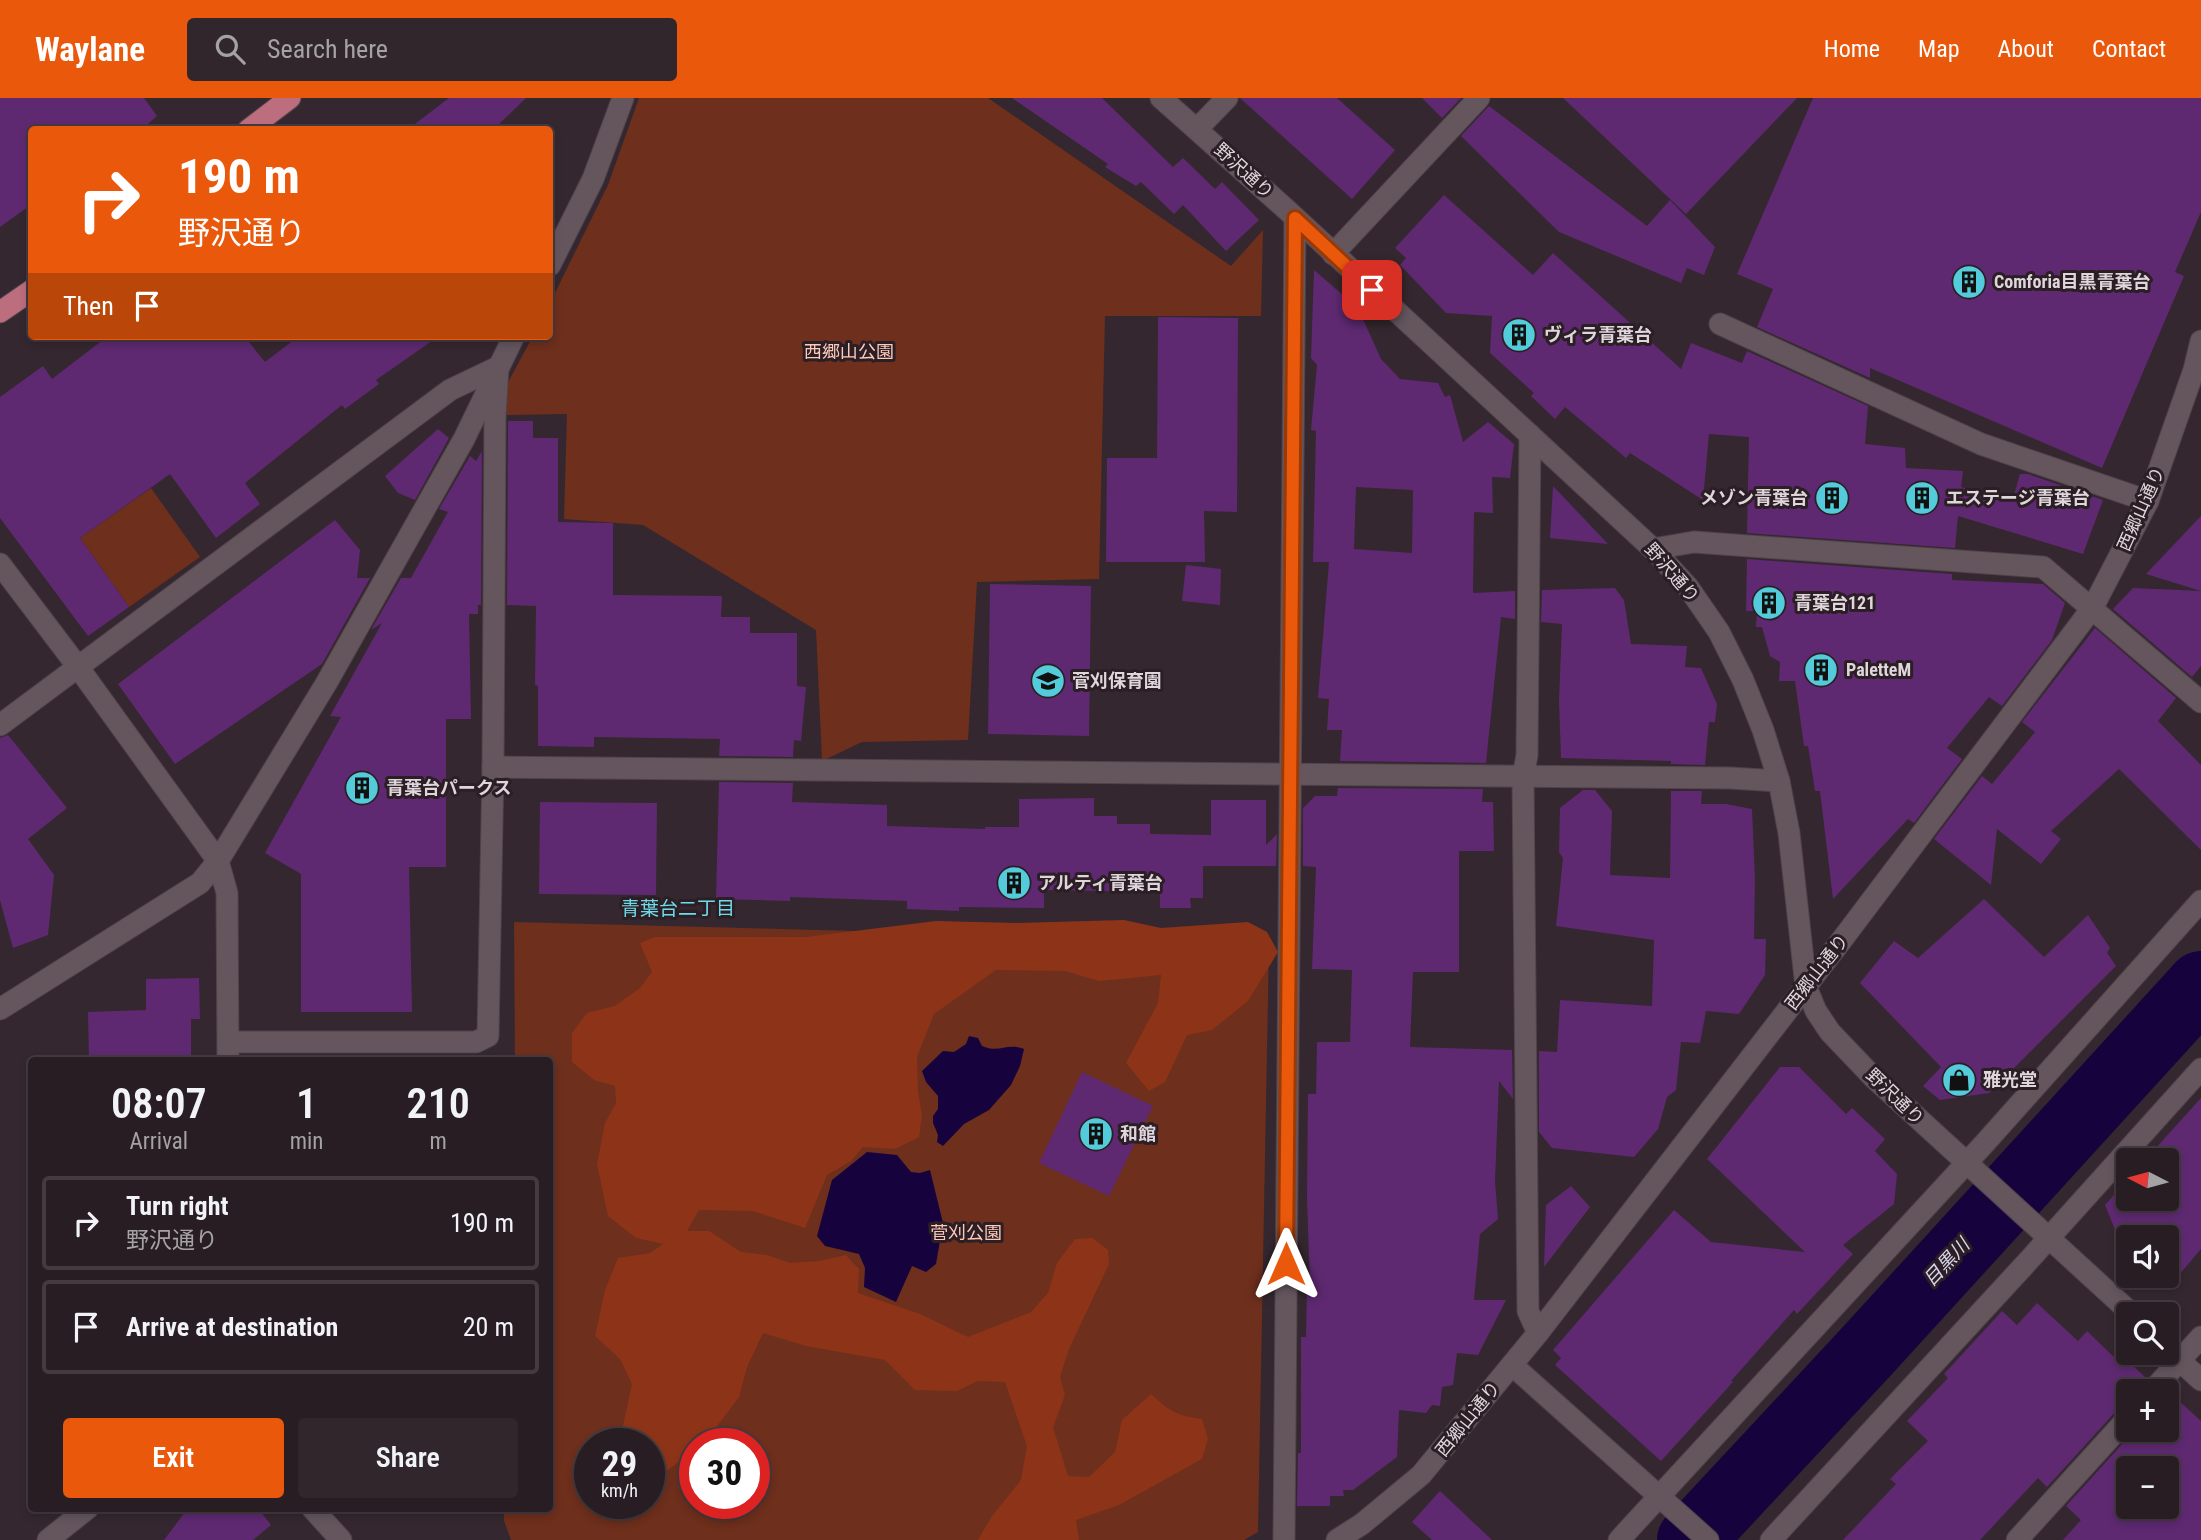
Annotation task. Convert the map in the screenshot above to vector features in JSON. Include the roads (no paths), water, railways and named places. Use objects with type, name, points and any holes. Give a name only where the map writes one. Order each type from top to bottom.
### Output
[{"type":"main road","points":[[253,126],[290,98]]},
{"type":"main road","points":[[3,304],[28,292]]},
{"type":"street","points":[[553,259],[593,179],[623,98]]},
{"type":"street","name":"野沢通り","points":[[1161,98],[1653,549],[1688,587],[1719,632],[1743,680],[1779,781],[1789,833],[1806,987],[1816,1011],[1830,1032],[1874,1078],[1970,1169],[2043,1233]]},
{"type":"street","points":[[1197,129],[1227,98]]},
{"type":"street","points":[[1333,254],[1479,98]]},
{"type":"street","points":[[1284,1540],[1295,218]]},
{"type":"street","points":[[1720,324],[1981,444],[2148,501]]},
{"type":"street","points":[[0,1009],[200,883],[218,861],[341,658],[464,439],[512,340]]},
{"type":"street","name":"西郷山通り","points":[[1338,1540],[1393,1500],[1421,1475],[1538,1333],[1806,987],[2092,607],[2148,501],[2194,370],[2201,341]]},
{"type":"street","points":[[0,725],[450,390],[498,368]]},
{"type":"street","points":[[0,564],[218,861],[227,892],[229,1051],[477,1042],[488,1036],[495,418],[498,368]]},
{"type":"street","points":[[1530,435],[1527,755],[1523,776],[1528,1311],[1538,1333]]},
{"type":"street","points":[[1653,549],[1694,542],[2043,567],[2201,702]]},
{"type":"street","points":[[493,767],[955,769],[1730,778],[1779,781]]},
{"type":"street","points":[[1619,1540],[1666,1501],[1970,1169],[2201,901]]},
{"type":"street","points":[[1771,1540],[2043,1233],[2201,1069]]},
{"type":"street","points":[[2043,1233],[2119,1302]]},
{"type":"street","points":[[2179,1350],[2201,1337]]},
{"type":"street","points":[[2179,1360],[2201,1380]]},
{"type":"street","points":[[1512,1365],[1709,1540]]},
{"type":"street","points":[[2017,1540],[2116,1431]]},
{"type":"street","points":[[48,1540],[83,1512]]},
{"type":"street","points":[[316,1512],[341,1540]]},
{"type":"waterway","name":"目黒川","points":[[1691,1540],[2201,985]]},
{"type":"place","name":"Comforia目黒青葉台","points":[[1969,282]]},
{"type":"place","name":"ヴィラ青葉台","points":[[1519,335]]},
{"type":"place","name":"メゾン青葉台","points":[[1832,498]]},
{"type":"place","name":"エステージ青葉台","points":[[1922,498]]},
{"type":"place","name":"青葉台121","points":[[1769,603]]},
{"type":"place","name":"PaletteM","points":[[1821,670]]},
{"type":"place","name":"菅刈保育園","points":[[1048,681]]},
{"type":"place","name":"青葉台パークス","points":[[362,788]]},
{"type":"place","name":"アルティ青葉台","points":[[1014,883]]},
{"type":"place","name":"雅光堂","points":[[1959,1080]]},
{"type":"place","name":"和館","points":[[1096,1134]]},
{"type":"district","name":"青葉台二丁目","points":[[678,908]]},
{"type":"park label","name":"西郷山公園","points":[[849,352]]},
{"type":"park label","name":"菅刈公園","points":[[966,1233]]}]
